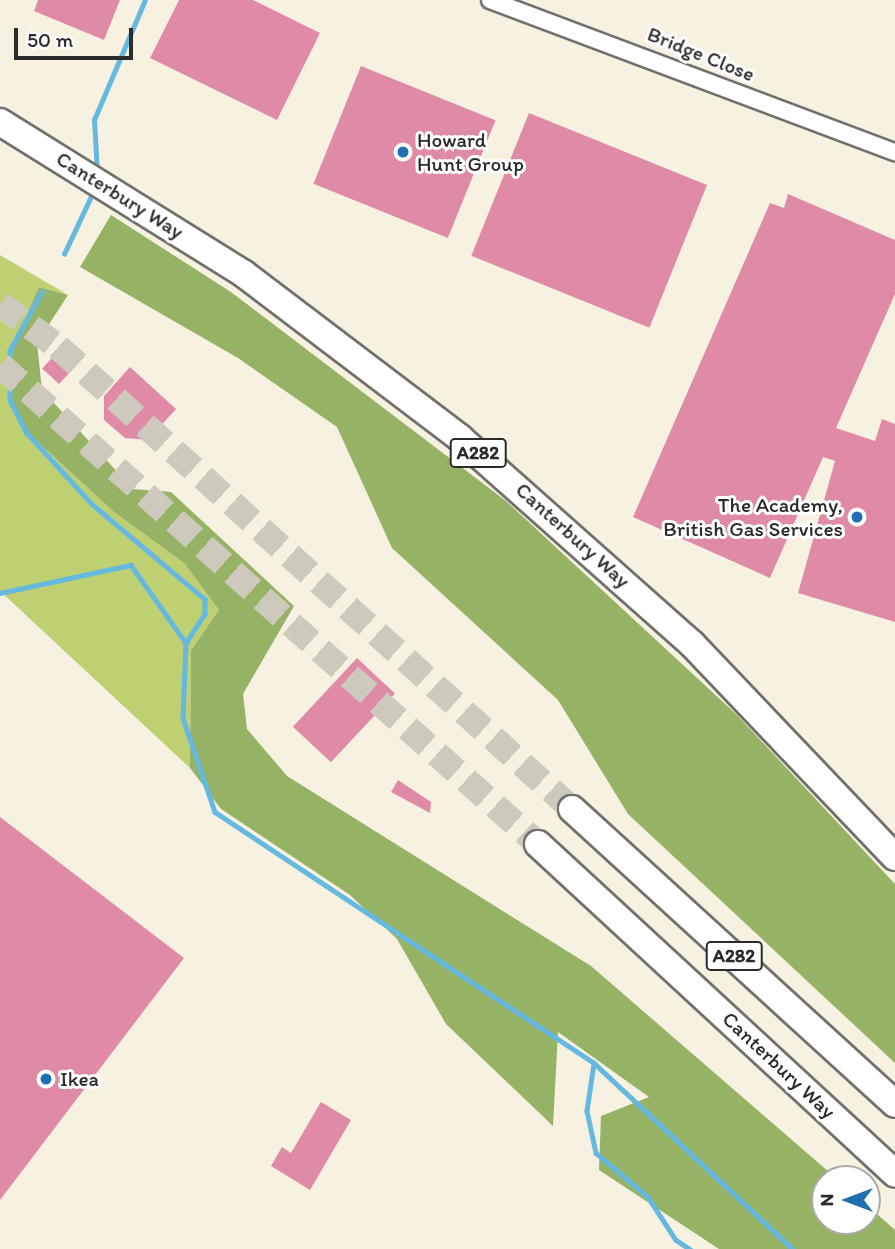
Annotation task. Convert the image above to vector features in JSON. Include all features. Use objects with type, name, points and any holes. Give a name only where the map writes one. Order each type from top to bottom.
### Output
[{"type":"highway","name":"Canterbury Way","points":[[0,122],[244,274],[460,438],[692,644],[895,858]]},
{"type":"highway","name":"A282","points":[[572,809],[895,1104]]},
{"type":"highway","name":"Canterbury Way","points":[[538,844],[895,1174]]},
{"type":"street","name":"Bridge Close","points":[[490,0],[895,152]]},
{"type":"green space","points":[[111,215],[231,292],[506,501],[737,715],[895,884],[895,1063],[628,814],[558,700],[392,548],[337,427],[238,358],[80,267]]},
{"type":"green space","points":[[0,255],[68,295],[39,287],[5,363],[10,402],[28,433],[114,512],[184,563],[219,610],[191,650],[190,768],[0,591]]},
{"type":"green space","points":[[39,287],[68,295],[37,343],[42,390],[133,489],[171,492],[294,606],[243,694],[247,729],[287,776],[591,966],[821,1165],[811,1165],[811,1235],[881,1235],[881,1218],[895,1230],[895,1249],[719,1249],[599,1170],[601,1116],[649,1097],[558,1032],[553,1126],[446,1024],[397,939],[350,895],[221,809],[190,768],[191,650],[219,610],[184,563],[114,512],[28,433],[10,400],[5,363]]},
{"type":"building","points":[[38,0],[120,0],[104,40],[34,11]]},
{"type":"building","points":[[179,0],[253,0],[320,33],[277,120],[150,58]]},
{"type":"building","name":"Howard Hunt Group","points":[[361,66],[495,120],[448,238],[313,184]]},
{"type":"building","points":[[529,113],[707,185],[649,328],[471,256]]},
{"type":"building","points":[[788,194],[895,240],[895,294],[836,428],[875,441],[882,419],[895,424],[895,622],[798,593],[835,461],[823,457],[770,578],[633,517],[770,203],[784,208]]},
{"type":"building","points":[[64,345],[81,361],[59,384],[42,368]]},
{"type":"building","points":[[130,367],[176,409],[148,440],[125,438],[104,420],[104,396]]},
{"type":"building","points":[[357,658],[395,693],[331,762],[293,727]]},
{"type":"building","points":[[398,780],[431,802],[430,813],[391,792]]},
{"type":"building","name":"Ikea","points":[[0,817],[184,958],[0,1200]]},
{"type":"building","points":[[321,1102],[351,1120],[310,1190],[271,1166],[282,1147],[291,1153]]},
{"type":"waterway","points":[[97,173],[94,120],[145,0]]},
{"type":"waterway","points":[[64,254],[93,192]]},
{"type":"waterway","points":[[42,292],[10,351],[10,400],[27,433],[92,504],[205,599],[205,614],[186,643],[183,718],[215,812],[594,1063],[793,1249]]},
{"type":"waterway","points":[[0,593],[131,565],[186,643]]},
{"type":"waterway","points":[[594,1064],[587,1111],[596,1153],[648,1197],[676,1240],[690,1249]]},
{"type":"tunnel","points":[[0,304],[58,347],[572,809]]},
{"type":"tunnel","points":[[0,365],[538,844]]},
{"type":"place","name":"Howard Hunt Group","points":[[403,152]]},
{"type":"place","name":"The Academy, British Gas Services","points":[[857,517]]},
{"type":"place","name":"Ikea","points":[[46,1079]]}]
